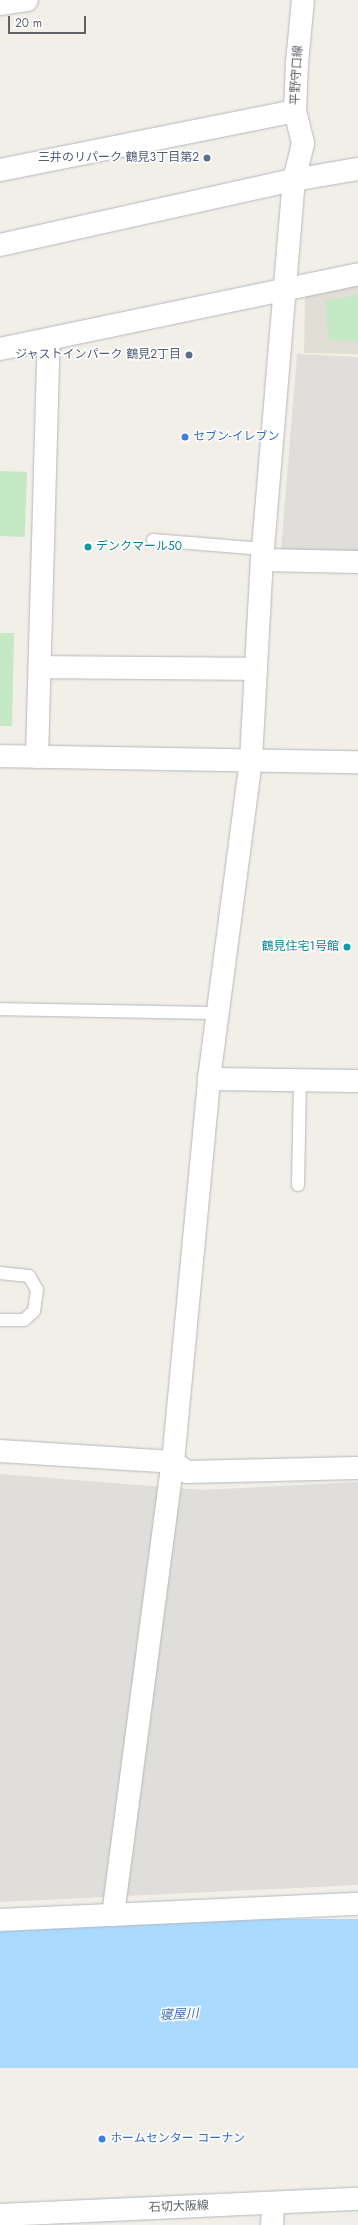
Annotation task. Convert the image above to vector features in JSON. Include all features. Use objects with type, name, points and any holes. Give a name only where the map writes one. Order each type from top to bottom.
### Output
[{"type":"street","points":[[0,4],[26,0]]},
{"type":"street","name":"平野守口線","points":[[113,1915],[173,1462],[209,1079],[252,760],[263,554],[294,180],[303,143],[296,111],[296,63],[303,0]]},
{"type":"street","points":[[0,170],[296,111]]},
{"type":"street","points":[[0,245],[294,180],[358,169]]},
{"type":"street","points":[[0,349],[49,340],[358,274]]},
{"type":"street","points":[[37,757],[49,340]]},
{"type":"street","points":[[263,554],[358,562]]},
{"type":"street","points":[[40,667],[256,669]]},
{"type":"street","points":[[0,756],[358,762]]},
{"type":"street","points":[[209,1079],[358,1080]]},
{"type":"street","points":[[0,1451],[173,1462],[187,1472],[358,1468]]},
{"type":"street","points":[[0,1920],[358,1904]]},
{"type":"street","name":"石切大阪線","points":[[0,2215],[358,2199]]},
{"type":"street","points":[[272,2225],[273,2203]]},
{"type":"lane","points":[[153,540],[263,554]]},
{"type":"lane","points":[[0,1010],[218,1013]]},
{"type":"lane","points":[[298,1185],[300,1080]]},
{"type":"lane","points":[[0,1273],[29,1276],[37,1290],[34,1311],[24,1320],[0,1320]]},
{"type":"shaded area","points":[[358,281],[358,354],[304,353],[305,292]]},
{"type":"shaded area","points":[[297,354],[358,357],[358,551],[281,550]]},
{"type":"shaded area","points":[[0,1474],[202,1490],[358,1482],[358,1885],[0,1902]]},
{"type":"green space","points":[[358,295],[358,341],[328,340],[325,301]]},
{"type":"green space","points":[[0,471],[27,472],[25,537],[0,536]]},
{"type":"green space","points":[[0,633],[14,633],[12,726],[0,726]]},
{"type":"water","name":"寝屋川","points":[[0,1919],[358,1919],[358,2068],[0,2068]]},
{"type":"place","name":"三井のリパーク 鶴見3丁目第2","points":[[207,158]]},
{"type":"place","name":"ジャストインパーク 鶴見2丁目","points":[[189,355]]},
{"type":"place","name":"セブン-イレブン","points":[[185,437]]},
{"type":"place","name":"デンクマール50","points":[[88,547]]},
{"type":"place","name":"鶴見住宅1号館","points":[[347,947]]},
{"type":"place","name":"ホームセンター コーナン","points":[[102,2139]]}]
